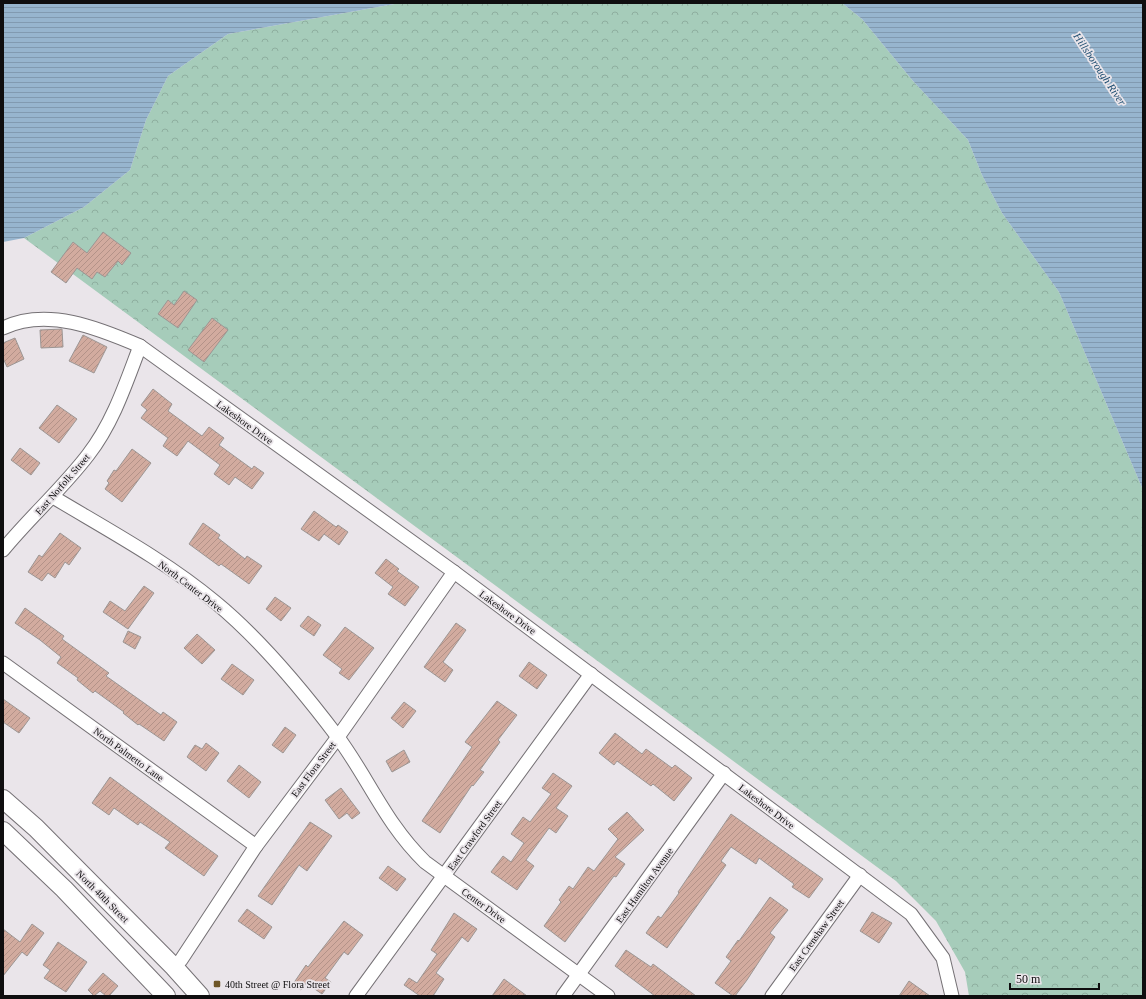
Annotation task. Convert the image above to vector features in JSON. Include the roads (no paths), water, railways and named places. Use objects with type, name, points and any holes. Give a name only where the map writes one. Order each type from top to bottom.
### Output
[{"type":"main road","name":"North 40th Street","points":[[3,799],[36,828],[174,967],[200,996]]},
{"type":"main road","points":[[3,831],[64,889],[166,996]]},
{"type":"street","name":"Lakeshore Drive","points":[[3,328],[14,322],[45,318],[105,331],[140,346],[454,572],[911,914],[943,958],[952,996]]},
{"type":"street","name":"East Norfolk Street","points":[[3,550],[53,497],[89,454],[118,405],[140,346]]},
{"type":"street","name":"North Center Drive","points":[[53,497],[171,569],[216,602],[265,650],[338,737]]},
{"type":"street","name":"East Flora Street","points":[[174,967],[181,960],[256,846],[338,737],[454,572]]},
{"type":"street","name":"North Palmetto Lane","points":[[3,663],[256,846]]},
{"type":"street","name":"East Crawford Street","points":[[356,996],[591,674]]},
{"type":"street","name":"Center Drive","points":[[338,737],[390,822],[407,844],[425,862],[608,996]]},
{"type":"street","name":"East Hamilton Avenue","points":[[563,996],[724,773]]},
{"type":"street","name":"East Crenshaw Street","points":[[772,996],[860,875]]},
{"type":"water","points":[[3,3],[400,3],[228,34],[168,76],[146,120],[130,170],[84,207],[24,238],[3,242]]},
{"type":"water","name":"Hillsborough River","points":[[842,3],[1143,3],[1143,490],[1059,292],[1002,213],[982,175],[968,140],[913,81],[862,19]]},
{"type":"place","name":"40th Street @ Flora Street","points":[[217,984]]}]
